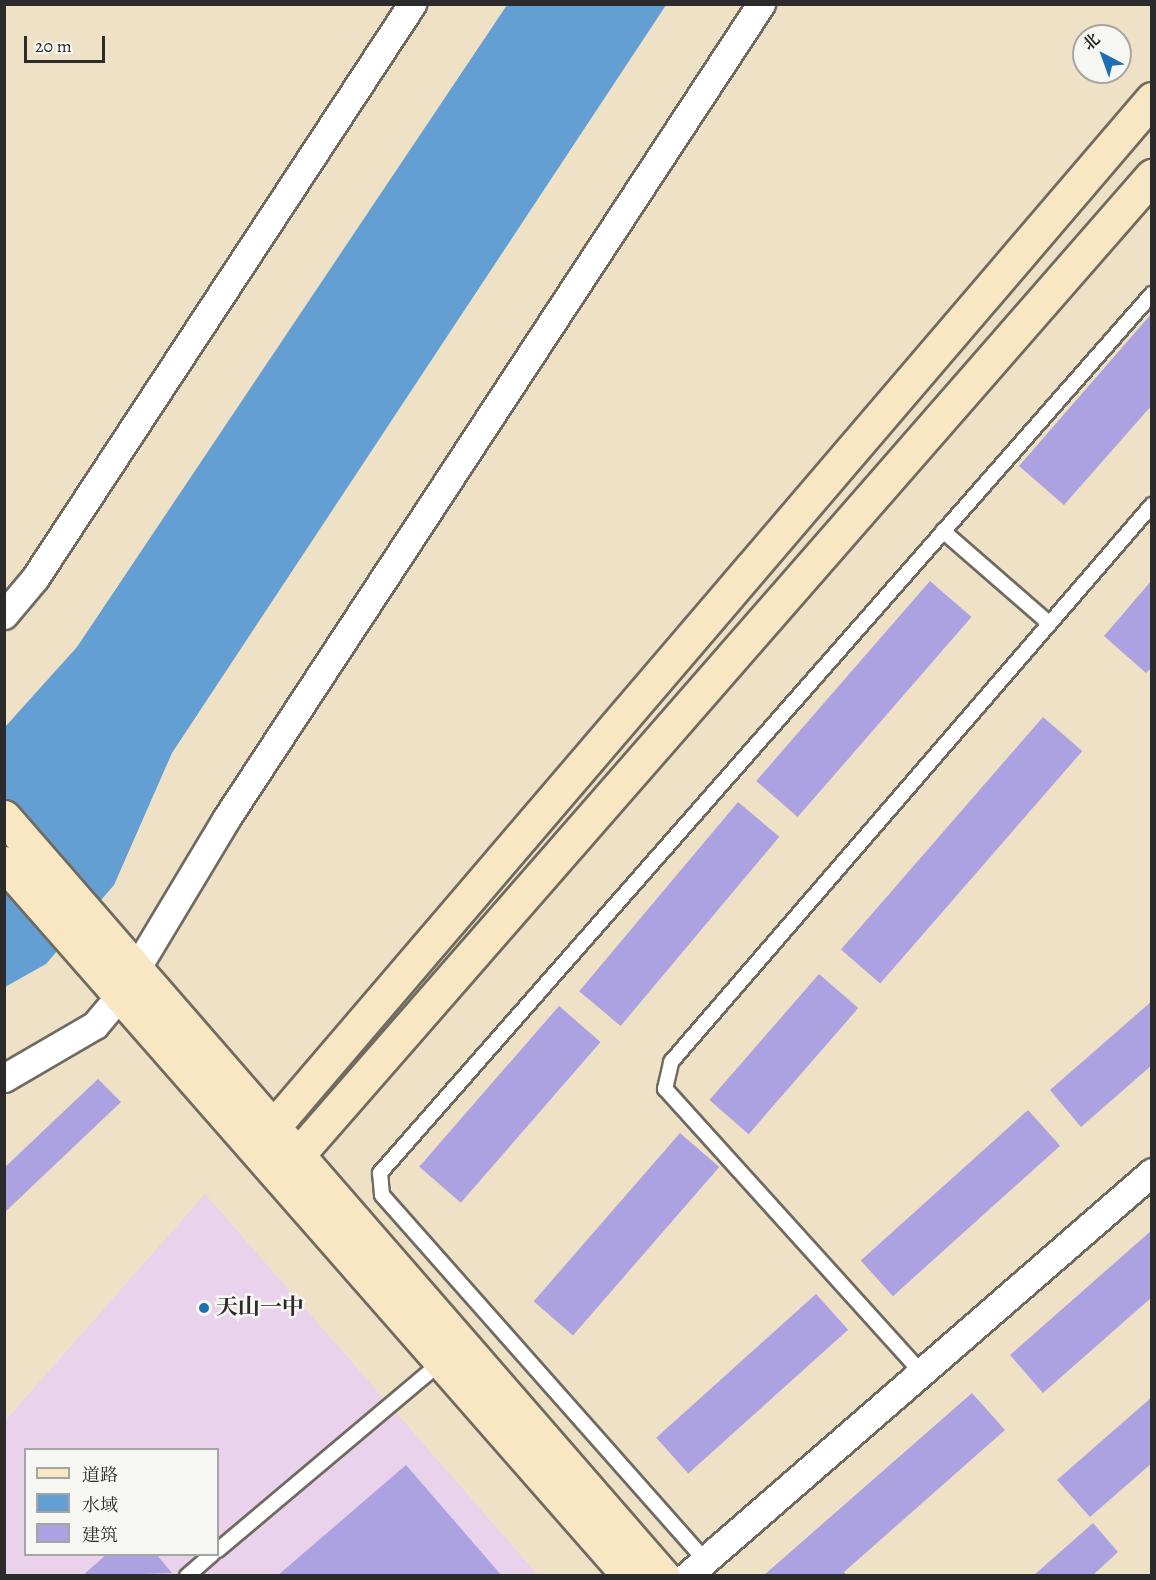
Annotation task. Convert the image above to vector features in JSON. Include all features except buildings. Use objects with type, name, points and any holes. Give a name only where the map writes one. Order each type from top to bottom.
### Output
[{"type":"main road","points":[[265,1137],[1152,99]]},
{"type":"main road","points":[[289,1165],[1152,176]]},
{"type":"main road","points":[[4,817],[124,974],[289,1165],[663,1575]]},
{"type":"main road","points":[[4,863],[124,974]]},
{"type":"main road","points":[[289,1165],[444,1360],[629,1575]]},
{"type":"street","points":[[4,615],[35,578],[412,4]]},
{"type":"street","points":[[4,1078],[95,1025],[124,974],[761,4]]},
{"type":"street","points":[[695,1567],[1152,1172]]},
{"type":"lane","points":[[695,1567],[382,1195],[380,1173],[1152,294]]},
{"type":"lane","points":[[921,1371],[665,1089],[671,1062],[708,1015],[1152,505]]},
{"type":"lane","points":[[944,531],[1049,623]]},
{"type":"lane","points":[[219,1549],[444,1360]]},
{"type":"lane","points":[[189,1575],[210,1556]]},
{"type":"shaded area","name":"天山一中","points":[[205,1194],[538,1575],[5,1576],[5,1421]]},
{"type":"water","points":[[507,5],[666,5],[172,753],[114,885],[46,964],[5,987],[5,727],[77,647]]},
{"type":"place","name":"天山一中","points":[[204,1308]]}]
